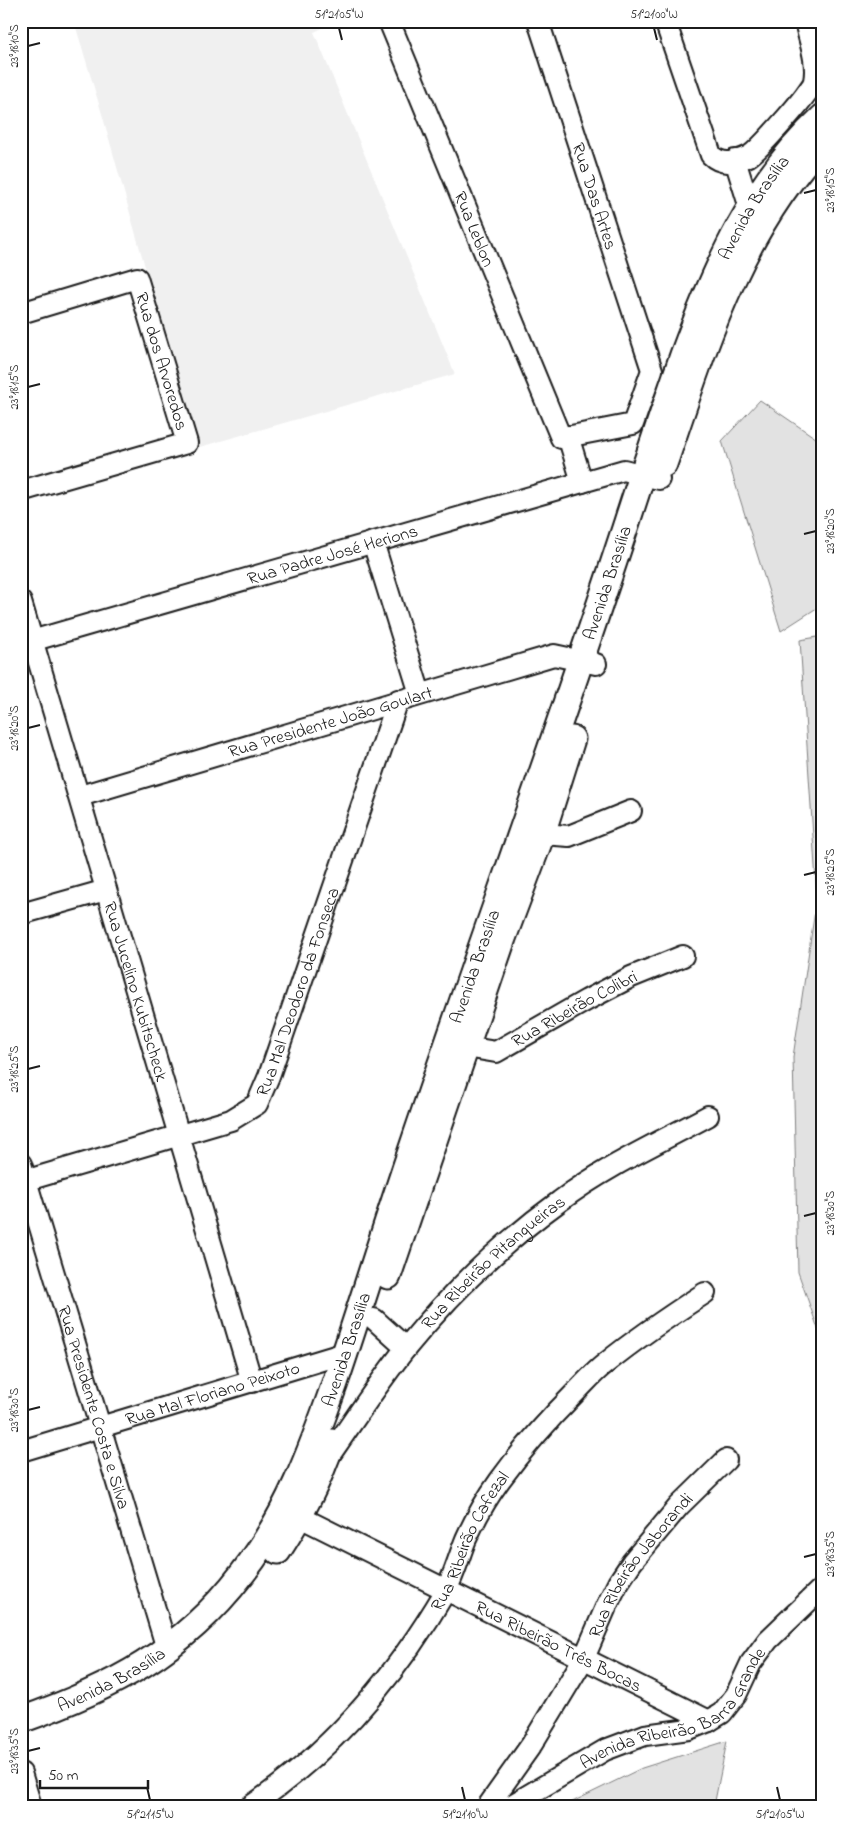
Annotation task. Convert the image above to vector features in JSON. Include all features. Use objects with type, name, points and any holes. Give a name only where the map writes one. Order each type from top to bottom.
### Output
[{"type":"main road","name":"Avenida Brasília","points":[[760,210],[781,162],[823,117]]},
{"type":"main road","name":"Avenida Brasília","points":[[22,1721],[95,1692],[167,1649],[200,1622],[226,1595],[265,1542],[295,1488],[307,1461],[346,1352],[436,1077],[589,662],[650,477],[699,312],[717,268],[760,210],[790,181],[823,142]]},
{"type":"main road","name":"Avenida Brasília","points":[[22,1721],[93,1707],[126,1692],[183,1657],[220,1624],[255,1586],[300,1517],[325,1461],[503,938],[542,834],[589,662]]},
{"type":"street","name":"Rua Leblon","points":[[389,21],[588,480]]},
{"type":"street","name":"Rua Das Artes","points":[[538,21],[652,370],[633,424],[570,436]]},
{"type":"street","points":[[664,21],[711,155],[716,160],[722,162],[743,158],[803,100],[812,87],[815,62],[804,21]]},
{"type":"street","points":[[743,158],[760,210]]},
{"type":"street","name":"Rua dos Arvoredos","points":[[21,313],[137,278],[187,443],[21,491]]},
{"type":"street","name":"Rua Padre José Herions","points":[[27,642],[624,470],[650,477]]},
{"type":"street","points":[[373,542],[420,694]]},
{"type":"street","name":"Rua Jucelino Kubitscheck","points":[[21,602],[27,642],[80,796],[106,890],[252,1382]]},
{"type":"street","name":"Rua Presidente João Goulart","points":[[80,796],[554,655],[589,662]]},
{"type":"street","name":"Rua Mal Deodoro da Fonseca","points":[[23,1175],[231,1120],[257,1104],[269,1076],[398,700]]},
{"type":"street","points":[[542,834],[568,836],[631,811]]},
{"type":"street","points":[[21,914],[106,890]]},
{"type":"street","name":"Rua Ribeirão Colibri","points":[[466,1047],[496,1052],[586,1000],[683,956]]},
{"type":"street","name":"Rua Ribeirão Pitangueiras","points":[[325,1461],[406,1348],[458,1289],[512,1240],[560,1200],[617,1164],[708,1116]]},
{"type":"street","name":"Rua Presidente Costa e Silva","points":[[23,1175],[167,1649]]},
{"type":"street","name":"Rua Ribeirão Cafezal","points":[[251,1806],[334,1739],[372,1698],[402,1659],[446,1590],[467,1538],[499,1481],[539,1432],[605,1364],[663,1320],[705,1293]]},
{"type":"street","points":[[374,1319],[406,1348]]},
{"type":"street","name":"Rua Mal Floriano Peixoto","points":[[21,1451],[346,1352]]},
{"type":"street","name":"Rua Ribeirão Jaborandi","points":[[488,1806],[532,1744],[584,1658],[618,1583],[632,1562],[679,1506],[726,1460]]},
{"type":"street","name":"Rua Ribeirão Três Bocas","points":[[300,1517],[709,1721]]},
{"type":"street","name":"Avenida Ribeirão Barra Grande","points":[[510,1806],[605,1750],[645,1735],[688,1729],[709,1721],[722,1713],[736,1695],[751,1663],[768,1640],[819,1591]]},
{"type":"street","points":[[21,1773],[31,1806]]},
{"type":"shaded area","points":[[74,21],[338,21],[314,32],[455,374],[196,448]]},
{"type":"shaded area","points":[[760,400],[823,443],[823,604],[781,631],[722,441]]},
{"type":"shaded area","points":[[823,636],[823,1343],[798,1272],[793,1057],[817,897],[800,640]]},
{"type":"shaded area","points":[[727,1741],[714,1806],[564,1806],[642,1768]]}]
